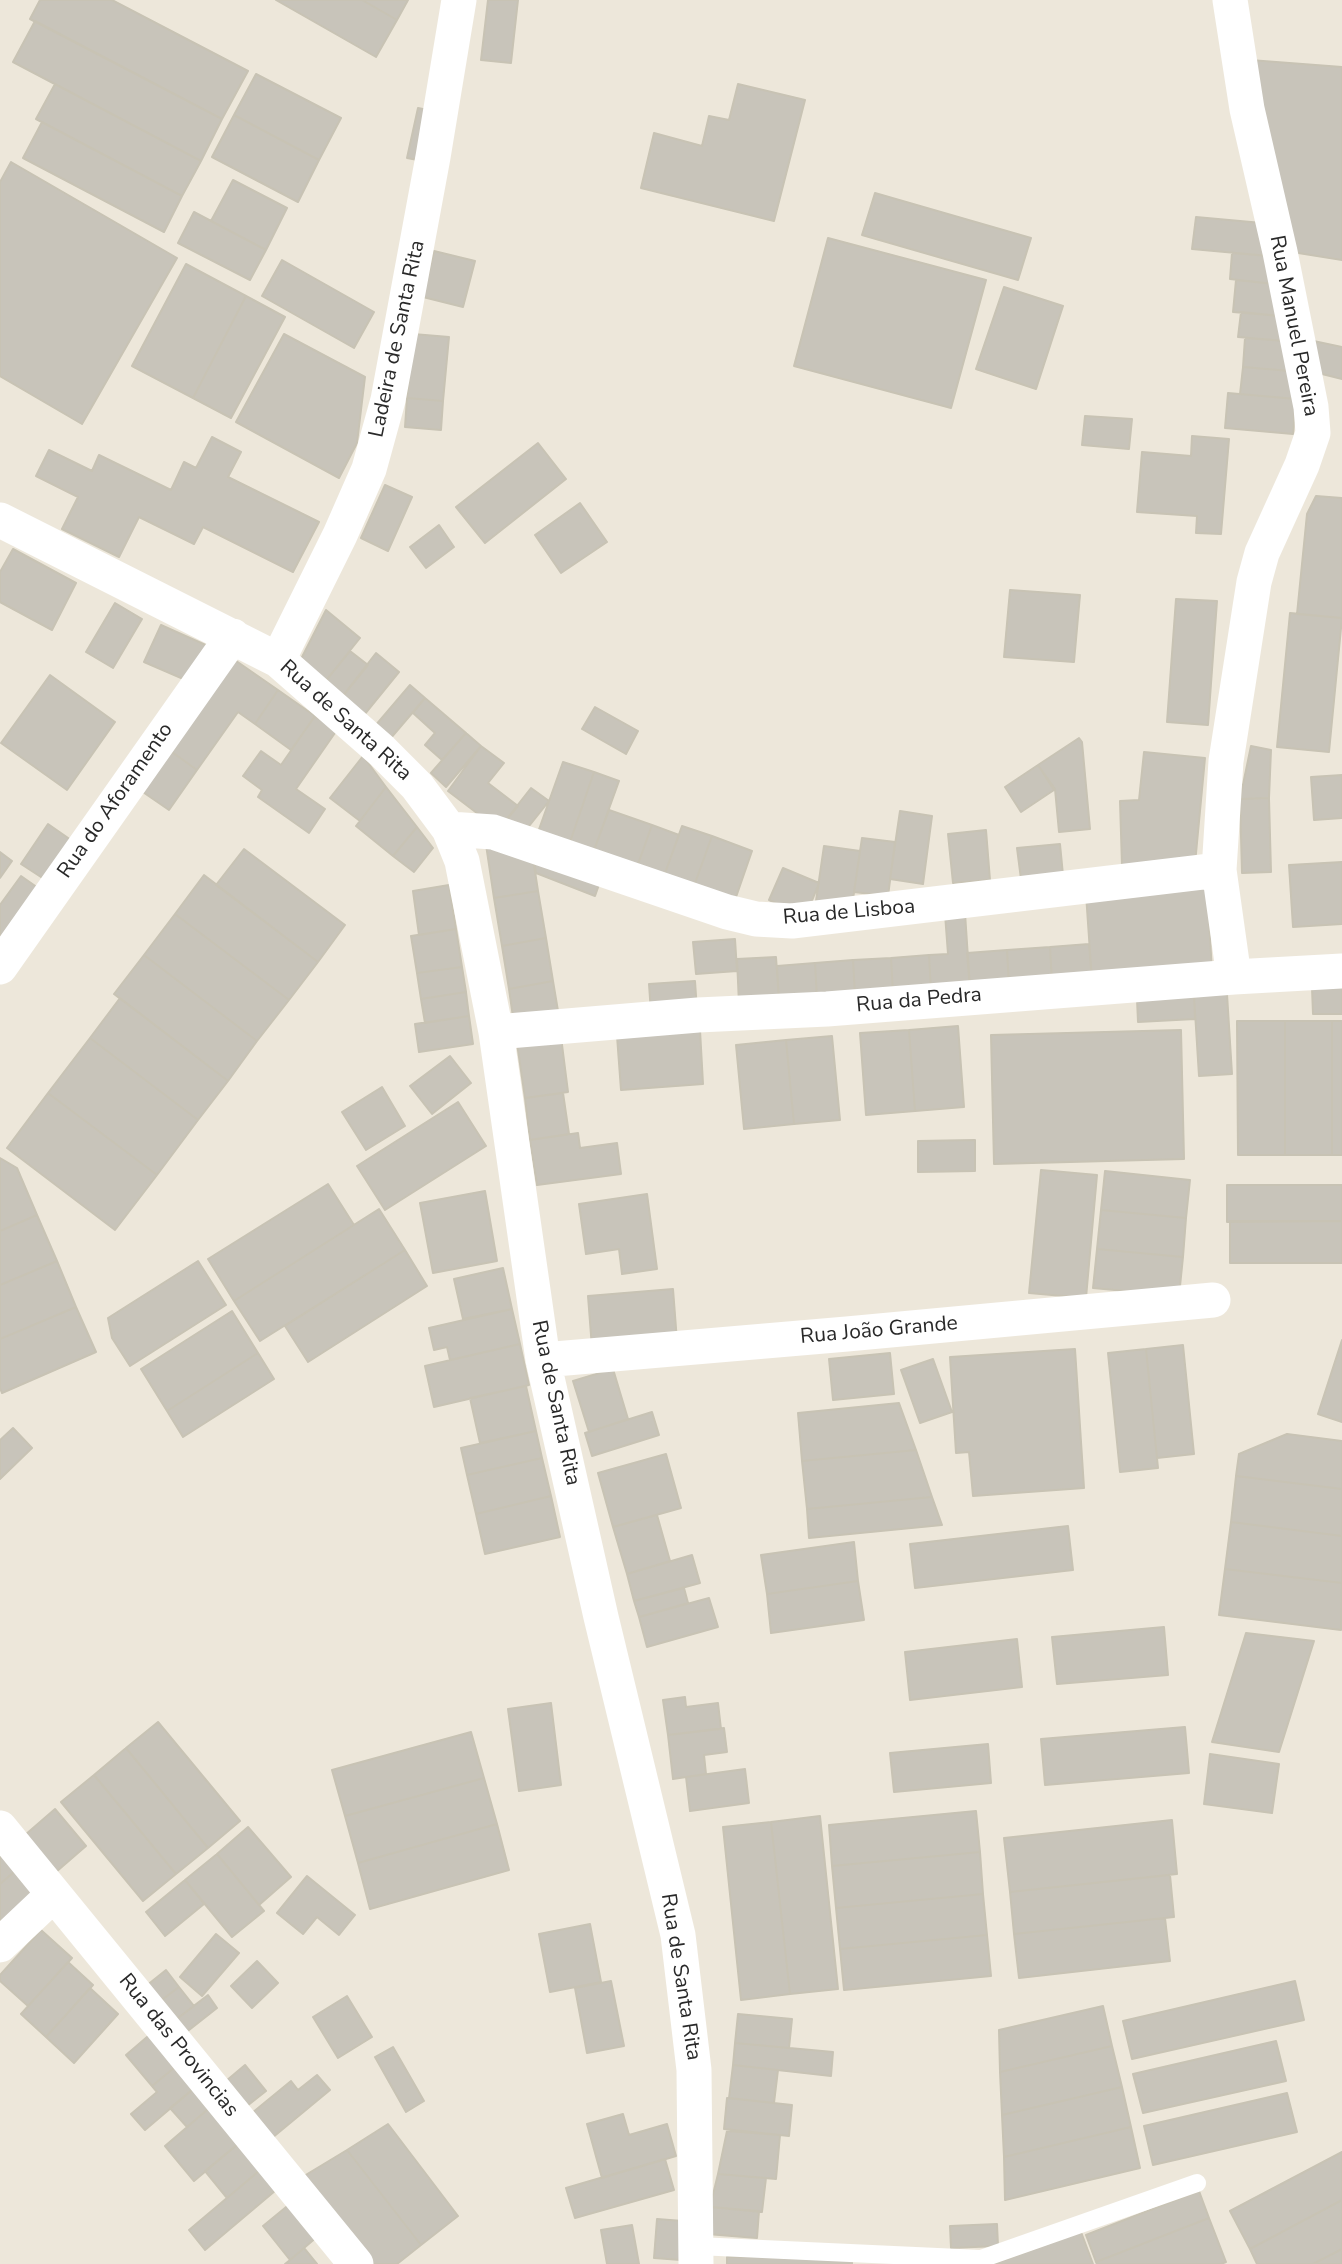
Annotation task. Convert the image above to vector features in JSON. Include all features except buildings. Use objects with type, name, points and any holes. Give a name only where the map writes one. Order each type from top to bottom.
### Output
[{"type":"street","name":"Ladeira de Santa Rita","points":[[278,660],[340,535],[369,469],[391,386],[459,0]]},
{"type":"street","name":"Rua Manuel Pereira","points":[[1230,0],[1247,109],[1285,278],[1311,407],[1313,433],[1302,465],[1262,553],[1254,582],[1226,761],[1219,870],[1234,977]]},
{"type":"street","name":"Rua de Santa Rita","points":[[0,520],[278,660],[417,786],[449,829],[462,861],[496,1032],[543,1360],[601,1617],[678,1935],[694,2070],[696,2255]]},
{"type":"street","name":"Rua do Aforamento","points":[[0,967],[233,636]]},
{"type":"street","name":"Rua de Lisboa","points":[[449,829],[493,832],[727,912],[756,919],[792,922],[1219,870]]},
{"type":"street","name":"Rua da Pedra","points":[[496,1032],[698,1014],[827,1009],[1342,971]]},
{"type":"street","name":"Rua João Grande","points":[[543,1360],[1213,1300]]},
{"type":"street","name":"Rua das Provincias","points":[[0,1829],[356,2264]]},
{"type":"street","points":[[0,1945],[53,1895]]},
{"type":"lane","points":[[696,2255],[981,2259],[1197,2183]]}]
